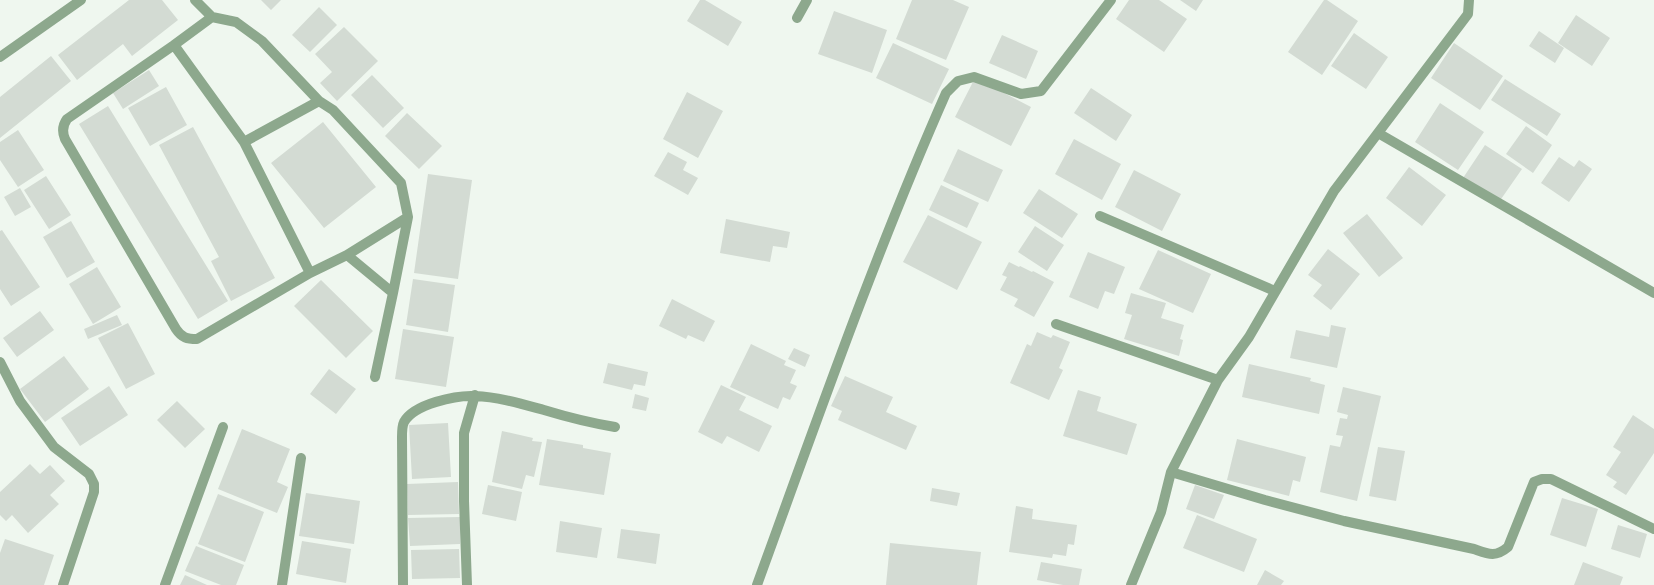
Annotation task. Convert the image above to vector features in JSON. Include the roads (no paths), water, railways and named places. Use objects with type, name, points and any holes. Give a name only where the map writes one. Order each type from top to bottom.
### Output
[{"type":"street","points":[[0,57],[81,0]]},
{"type":"street","points":[[195,0],[212,16],[236,22],[262,41],[319,100],[333,110],[401,183],[408,217],[375,377]]},
{"type":"street","points":[[797,18],[807,0]]},
{"type":"street","points":[[757,585],[804,455],[900,201],[946,93],[958,81],[974,77],[1021,94],[1042,91],[1111,0]]},
{"type":"street","points":[[1131,585],[1161,512],[1171,472],[1218,380],[1249,337],[1334,191],[1468,14],[1469,0]]},
{"type":"street","points":[[212,16],[174,45],[67,119],[63,125],[63,133],[180,336],[189,339],[197,339],[310,273],[347,256],[408,217]]},
{"type":"street","points":[[174,45],[244,142],[310,273]]},
{"type":"street","points":[[244,142],[319,100]]},
{"type":"street","points":[[1378,133],[1654,294]]},
{"type":"street","points":[[1100,216],[1275,291]]},
{"type":"street","points":[[347,256],[393,293]]},
{"type":"street","points":[[1056,324],[1218,380]]},
{"type":"street","points":[[0,362],[20,401],[54,447],[89,474],[94,484],[94,492],[63,585]]},
{"type":"street","points":[[467,585],[464,501],[464,433],[475,396]]},
{"type":"street","points":[[403,585],[403,422],[414,410],[426,405],[456,397],[475,396],[509,401],[584,422],[615,427]]},
{"type":"street","points":[[165,585],[223,427]]},
{"type":"street","points":[[282,585],[300,458]]},
{"type":"street","points":[[1171,472],[1265,500],[1337,519],[1474,549],[1491,555],[1501,553],[1508,547],[1534,482],[1542,479],[1550,478],[1654,529]]}]
